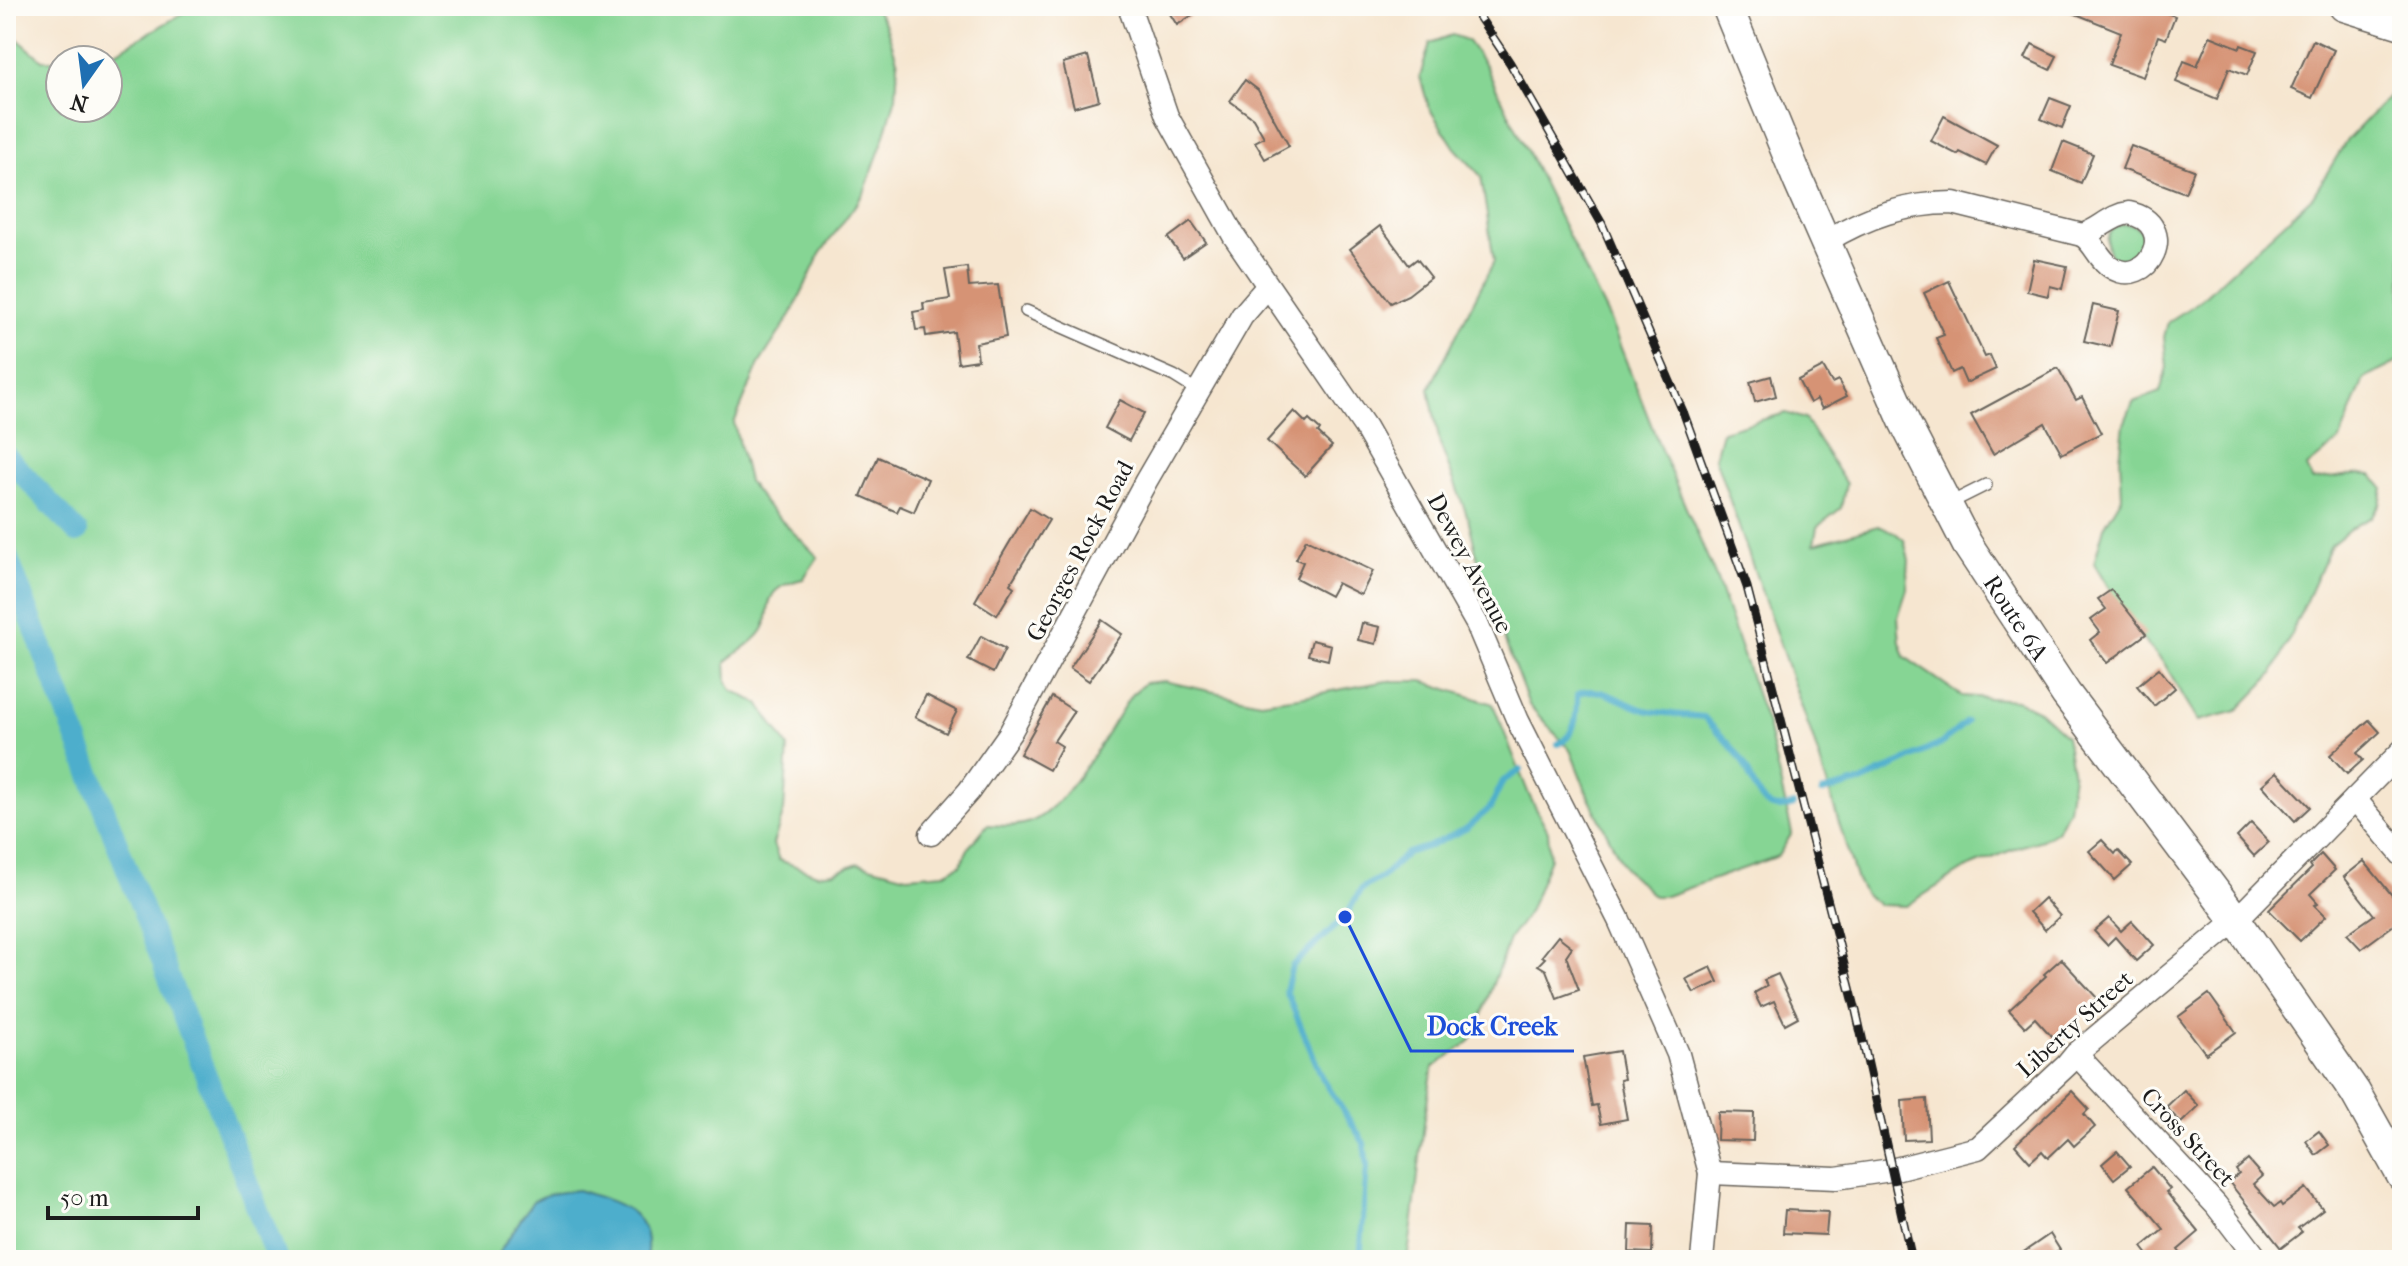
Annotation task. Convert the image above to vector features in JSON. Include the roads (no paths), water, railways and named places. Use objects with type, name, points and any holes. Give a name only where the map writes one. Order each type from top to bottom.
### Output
[{"type":"main road","name":"Route 6A","points":[[1727,6],[1799,182],[1905,423],[1967,544],[2066,694],[2236,920],[2355,1092],[2402,1176]]},
{"type":"main road","points":[[2344,6],[2402,24]]},
{"type":"street","name":"Dewey Avenue","points":[[1129,6],[1167,116],[1234,236],[1365,427],[1477,624],[1518,721],[1619,920],[1671,1039],[1710,1173]]},
{"type":"street","points":[[1826,241],[1879,215],[1934,203],[1953,203],[2082,235]]},
{"type":"street","name":"Georges Rock Road","points":[[931,834],[969,791],[1010,733],[1198,391],[1242,316],[1267,287]]},
{"type":"street","name":"Liberty Street","points":[[1710,1173],[1836,1178],[1891,1170],[1978,1148],[2076,1054],[2236,920],[2402,751]]},
{"type":"street","points":[[2355,799],[2402,855]]},
{"type":"street","name":"Cross Street","points":[[2076,1054],[2216,1205],[2258,1260]]},
{"type":"street","points":[[1702,1260],[1710,1173]]},
{"type":"lane","points":[[1026,311],[1174,376],[1198,391]]},
{"type":"lane","points":[[1947,504],[1986,485]]},
{"type":"water","points":[[577,1190],[618,1204],[638,1218],[647,1243],[646,1260],[494,1260],[533,1201],[549,1194]]},
{"type":"waterway","points":[[6,456],[77,532]]},
{"type":"waterway","points":[[6,554],[277,1260]]},
{"type":"waterway","points":[[1558,744],[1572,729],[1577,695],[1585,692],[1602,693],[1645,710],[1704,717],[1738,755],[1765,803],[1781,808],[1793,805]]},
{"type":"waterway","points":[[1822,792],[1861,782],[1942,743],[1966,722]]},
{"type":"waterway","points":[[1360,1260],[1367,1166],[1364,1143],[1323,1079],[1286,991],[1292,966],[1345,917],[1362,888],[1382,877],[1407,853],[1467,828],[1490,808],[1503,781],[1521,770]]},
{"type":"railway","points":[[1472,6],[1510,63],[1602,224],[1684,414],[1747,587],[1856,1011],[1912,1260]]},
{"type":"place","name":"Dock Creek","points":[[1345,917]]}]
